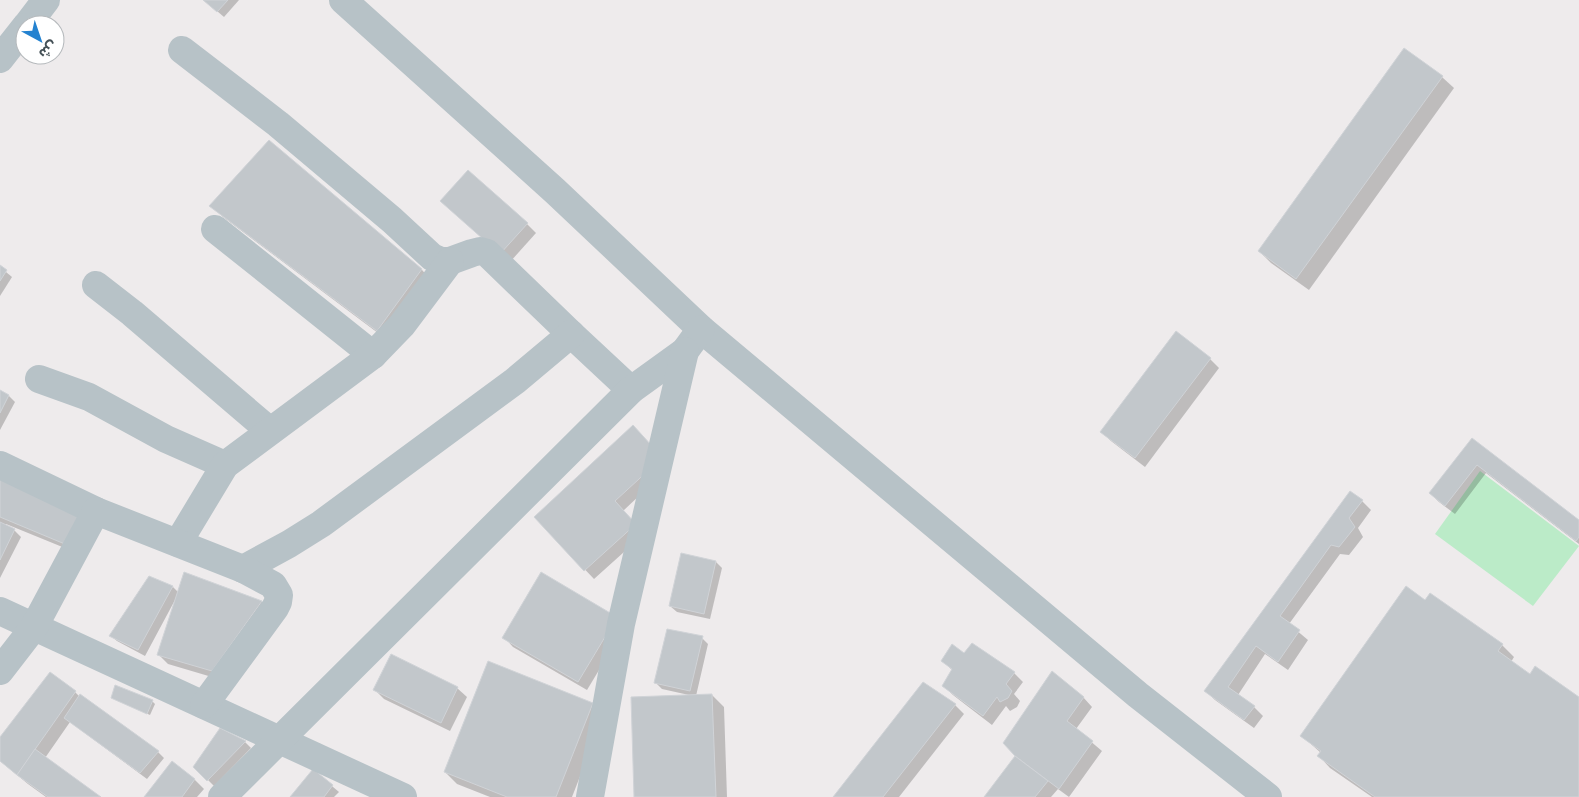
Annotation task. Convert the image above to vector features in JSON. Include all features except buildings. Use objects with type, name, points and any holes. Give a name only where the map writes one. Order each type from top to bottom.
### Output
[{"type":"street","points":[[34,15],[46,0]]},
{"type":"street","points":[[343,0],[555,190],[701,329],[1138,695],[1268,797]]},
{"type":"street","points":[[0,59],[15,40]]},
{"type":"street","points":[[182,50],[278,124],[392,220],[432,257],[441,261],[450,261],[480,251],[487,253],[631,390]]},
{"type":"street","points":[[215,229],[373,355]]},
{"type":"street","points":[[178,544],[225,465],[373,355],[402,325],[450,261]]},
{"type":"street","points":[[96,286],[132,313],[270,431]]},
{"type":"street","points":[[222,797],[631,390],[684,351],[701,329]]},
{"type":"street","points":[[243,569],[322,524],[514,381],[571,334]]},
{"type":"street","points":[[590,797],[621,624],[684,351]]},
{"type":"street","points":[[39,379],[89,397],[166,439],[225,465]]},
{"type":"street","points":[[0,465],[96,511],[243,569],[273,585],[279,595],[278,602],[204,705]]},
{"type":"street","points":[[0,671],[34,627],[96,511]]},
{"type":"street","points":[[0,612],[403,797]]},
{"type":"green space","points":[[1480,471],[1579,546],[1533,606],[1435,534]]}]
